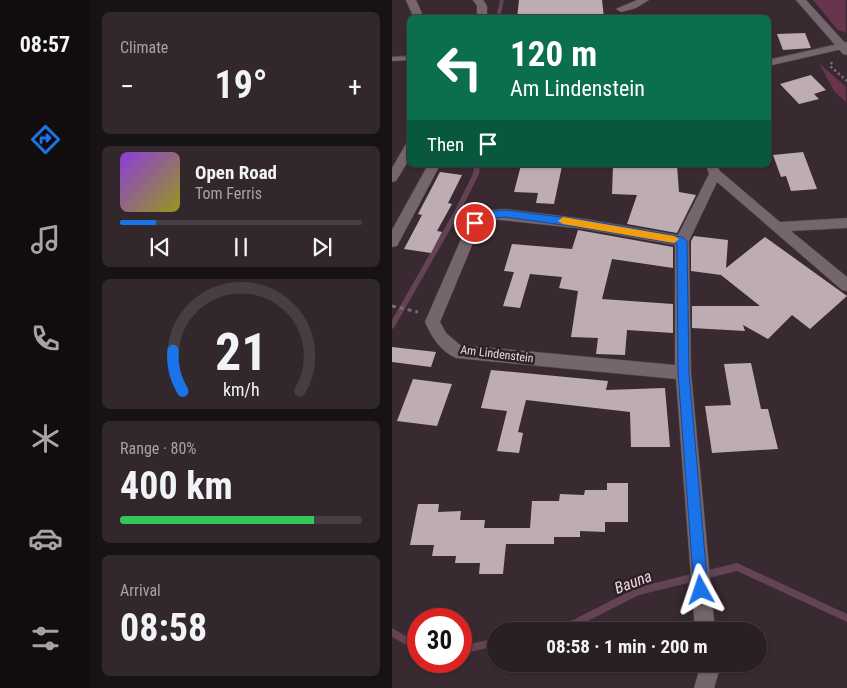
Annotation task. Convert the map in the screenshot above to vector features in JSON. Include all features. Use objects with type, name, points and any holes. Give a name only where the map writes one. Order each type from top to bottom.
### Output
[{"type":"street","points":[[411,0],[418,15]]},
{"type":"street","points":[[478,0],[482,6],[482,15]]},
{"type":"street","points":[[625,15],[617,6],[633,6],[644,0]]},
{"type":"street","points":[[801,0],[845,48]]},
{"type":"street","points":[[771,62],[845,48]]},
{"type":"street","points":[[392,178],[407,151]]},
{"type":"street","points":[[392,242],[433,167]]},
{"type":"street","points":[[704,622],[683,373],[682,241],[713,169],[776,227],[846,286]]},
{"type":"street","name":"Am Lindenstein","points":[[682,241],[530,216],[489,214],[475,223],[432,322],[441,337],[456,350],[683,373]]},
{"type":"street","points":[[776,227],[846,223]]},
{"type":"street","points":[[704,688],[709,672]]},
{"type":"lane","points":[[392,60],[407,58]]},
{"type":"path","points":[[845,48],[830,66],[846,81]]},
{"type":"path","points":[[392,306],[424,314]]},
{"type":"shaded area","points":[[813,0],[846,0],[846,33],[838,30]]},
{"type":"shaded area","points":[[819,63],[846,87],[846,102],[834,91]]},
{"type":"building","points":[[519,0],[602,0],[604,15],[517,15]]},
{"type":"building","points":[[805,33],[811,48],[783,50],[777,34]]},
{"type":"building","points":[[811,75],[826,90],[814,94],[819,99],[799,104],[780,84]]},
{"type":"building","points":[[803,152],[817,189],[791,191],[786,176],[781,177],[773,155]]},
{"type":"building","points":[[520,167],[562,167],[554,204],[536,203],[538,193],[514,192]]},
{"type":"building","points":[[613,167],[677,167],[679,192],[696,195],[677,233],[627,224],[637,195],[612,194]]},
{"type":"building","points":[[440,172],[462,175],[448,203],[452,204],[437,231],[442,232],[431,253],[404,249],[422,215],[418,214]]},
{"type":"building","points":[[578,230],[673,247],[673,268],[612,259],[602,299],[673,304],[673,333],[627,330],[625,355],[596,354],[598,338],[571,337],[578,291],[559,288],[562,277],[530,274],[520,308],[503,306],[514,272],[504,271],[512,244],[572,249]]},
{"type":"building","points":[[694,236],[728,240],[726,268],[765,237],[847,296],[810,329],[792,315],[768,339],[743,325],[745,331],[692,328],[692,306],[760,306],[721,275],[691,271],[691,241]]},
{"type":"building","points":[[392,347],[436,352],[431,367],[392,362]]},
{"type":"building","points":[[751,363],[761,409],[768,409],[778,449],[712,453],[705,406],[731,405],[724,364]]},
{"type":"building","points":[[491,370],[608,381],[606,390],[665,388],[670,447],[631,447],[630,412],[526,400],[518,432],[523,433],[519,453],[497,451],[507,411],[481,408]]},
{"type":"building","points":[[413,379],[452,384],[437,426],[397,421]]},
{"type":"building","points":[[607,483],[628,483],[628,522],[605,522],[605,532],[580,531],[580,537],[554,537],[554,544],[506,544],[503,574],[479,574],[480,563],[455,563],[456,556],[432,556],[434,545],[410,545],[418,504],[439,504],[438,512],[461,511],[460,520],[485,520],[484,528],[530,528],[532,501],[559,501],[560,494],[584,495],[585,490],[607,490]]},
{"type":"waterway","name":"Bauna","points":[[499,15],[502,0]]},
{"type":"waterway","name":"Bauna","points":[[392,326],[457,212],[476,174],[477,167]]},
{"type":"waterway","name":"Bauna","points":[[578,622],[638,591],[737,567],[847,618]]},
{"type":"waterway","name":"Bauna","points":[[392,632],[407,641]]},
{"type":"waterway","name":"Bauna","points":[[472,647],[487,644]]},
{"type":"slow traffic","points":[[563,221],[674,239]]},
{"type":"route","points":[[475,223],[489,214],[530,216],[682,241],[683,373],[701,590]]}]
